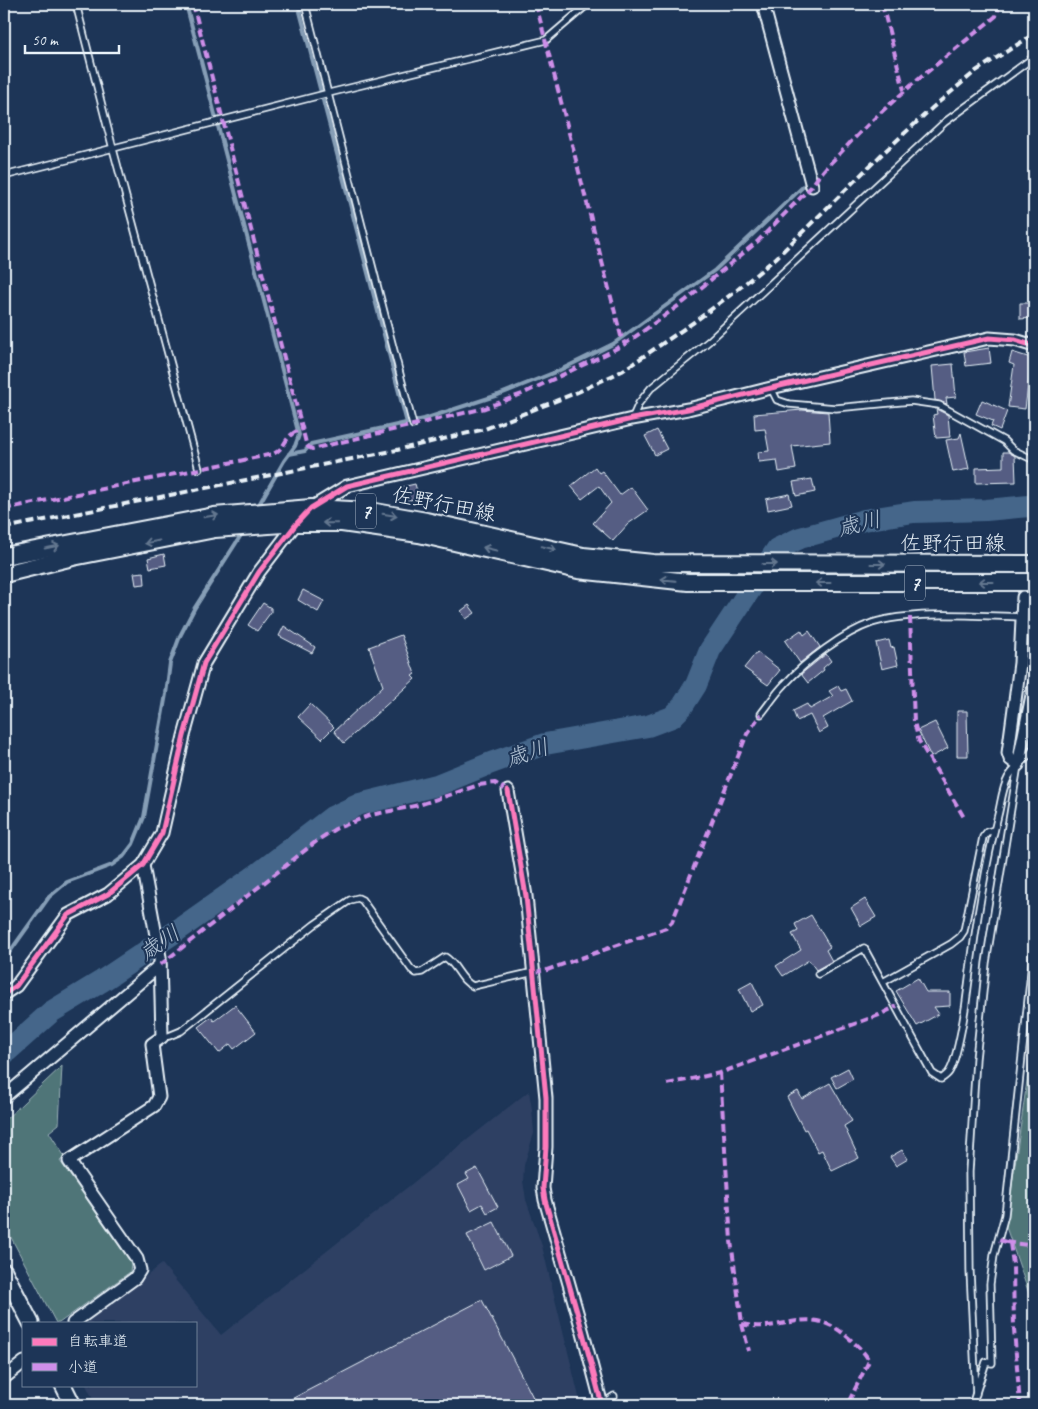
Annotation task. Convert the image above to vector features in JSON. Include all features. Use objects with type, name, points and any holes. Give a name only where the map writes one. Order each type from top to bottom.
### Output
[{"type":"main road","name":"佐野行田線","points":[[4,556],[214,516],[254,511],[311,508],[370,511],[426,521],[583,556],[654,563],[1034,564]]},
{"type":"main road","name":"佐野行田線","points":[[4,574],[74,557],[215,529],[296,523],[342,523],[419,534],[593,572],[688,582],[1034,582]]},
{"type":"street","points":[[763,4],[812,186]]},
{"type":"street","points":[[4,994],[16,986],[68,916],[108,894],[143,865],[162,833],[184,736],[204,663],[259,572],[296,523],[311,508],[347,486],[632,419],[688,409],[988,338],[1015,340],[1034,346]]},
{"type":"street","points":[[1023,598],[1020,663],[1008,753],[1010,759],[1018,765],[1034,685]]},
{"type":"street","points":[[508,791],[526,896],[546,1098],[546,1147],[543,1188],[602,1405]]},
{"type":"street","points":[[74,1322],[135,1278],[140,1270],[137,1259],[69,1161],[154,1106],[159,1097],[152,1044],[162,1037],[160,961],[143,865]]},
{"type":"street","points":[[4,1098],[160,961]]},
{"type":"street","points":[[4,1271],[30,1322]]},
{"type":"street","points":[[4,1378],[22,1364]]},
{"type":"street","points":[[64,1386],[73,1405]]},
{"type":"lane","points":[[76,4],[199,469]]},
{"type":"lane","points":[[305,4],[413,426]]},
{"type":"lane","points":[[4,176],[546,40],[588,4]]},
{"type":"lane","points":[[632,419],[639,403],[651,388],[709,341],[945,122],[1034,58]]},
{"type":"lane","points":[[771,388],[777,400],[789,404],[836,408],[911,401],[939,405],[1004,441],[1013,450],[1034,460]]},
{"type":"lane","points":[[761,714],[785,683],[805,665],[827,648],[873,623],[927,615],[1021,616]]},
{"type":"lane","points":[[818,974],[864,948],[932,1073],[941,1079],[946,1076],[954,1061],[966,1000],[974,939],[994,830],[1008,779],[1018,765],[1024,762],[1031,754],[1034,748]]},
{"type":"lane","points":[[976,1394],[970,1271],[969,1172],[976,1059],[986,963],[1018,765]]},
{"type":"lane","points":[[883,982],[951,944],[960,937],[964,931],[983,837],[988,832],[994,830]]},
{"type":"lane","points":[[162,1037],[181,1031],[314,925],[355,898],[362,900],[411,969],[416,973],[422,972],[445,957],[468,984],[473,986],[534,972]]},
{"type":"lane","points":[[972,1405],[986,1362],[992,1363],[990,1284],[994,1255],[1005,1214],[1034,944]]},
{"type":"lane","points":[[602,1405],[614,1396]]},
{"type":"shaded area","points":[[529,1091],[534,1133],[524,1165],[523,1181],[526,1200],[542,1246],[581,1405],[96,1405],[86,1386],[198,1386],[198,1322],[87,1322],[162,1264],[221,1335]]},
{"type":"green space","points":[[1034,1032],[1034,1308],[1006,1227]]},
{"type":"green space","points":[[62,1066],[59,1124],[49,1132],[65,1157],[60,1161],[131,1263],[130,1272],[60,1322],[55,1322],[4,1224],[4,1121]]},
{"type":"building","points":[[1020,303],[1034,303],[1034,318],[1020,319]]},
{"type":"building","points":[[989,348],[991,363],[966,366],[964,352]]},
{"type":"building","points":[[1012,352],[1034,359],[1034,371],[1030,370],[1025,409],[1008,407],[1014,365],[1009,363]]},
{"type":"building","points":[[953,364],[956,397],[946,398],[947,404],[935,400],[932,366]]},
{"type":"building","points":[[982,400],[1007,411],[1000,430],[991,426],[993,421],[976,414]]},
{"type":"building","points":[[936,409],[948,415],[950,437],[936,438],[933,415],[937,414]]},
{"type":"building","points":[[802,410],[828,412],[830,442],[792,446],[796,469],[779,472],[777,460],[759,462],[758,452],[769,451],[765,429],[755,430],[754,414]]},
{"type":"building","points":[[657,430],[667,449],[655,455],[645,436]]},
{"type":"building","points":[[961,433],[969,469],[953,472],[946,440],[959,438]]},
{"type":"building","points":[[1003,452],[1008,452],[1015,456],[1016,482],[976,483],[976,468],[1003,467]]},
{"type":"building","points":[[595,467],[599,473],[602,471],[620,495],[631,487],[648,510],[628,524],[613,541],[593,523],[611,503],[599,486],[582,499],[571,486]]},
{"type":"building","points":[[812,479],[815,492],[796,496],[793,482]]},
{"type":"building","points":[[415,484],[419,498],[405,501],[402,487]]},
{"type":"building","points":[[789,494],[792,505],[768,510],[766,499]]},
{"type":"building","points":[[164,554],[166,565],[150,568],[148,558]]},
{"type":"building","points":[[144,572],[145,584],[136,585],[134,573]]},
{"type":"building","points":[[303,590],[324,601],[318,612],[298,600]]},
{"type":"building","points":[[263,603],[271,608],[271,612],[257,631],[248,625]]},
{"type":"building","points":[[469,605],[475,613],[466,619],[461,611]]},
{"type":"building","points":[[284,626],[315,647],[312,653],[279,636]]},
{"type":"building","points":[[801,630],[804,635],[809,631],[820,647],[800,663],[785,641]]},
{"type":"building","points":[[401,635],[415,674],[412,676],[415,679],[344,743],[334,731],[383,686],[369,647]]},
{"type":"building","points":[[889,640],[891,648],[894,647],[898,665],[882,669],[876,643]]},
{"type":"building","points":[[757,652],[780,670],[768,685],[744,668]]},
{"type":"building","points":[[826,654],[831,661],[823,668],[824,670],[808,683],[801,674]]},
{"type":"building","points":[[838,686],[841,691],[846,689],[852,701],[823,718],[828,728],[819,733],[810,715],[797,721],[793,711],[807,704],[810,709],[833,696],[829,691]]},
{"type":"building","points":[[310,704],[334,727],[322,739],[298,717]]},
{"type":"building","points":[[957,711],[967,711],[968,756],[957,756]]},
{"type":"building","points":[[935,722],[948,748],[931,757],[918,730]]},
{"type":"building","points":[[865,899],[876,917],[861,926],[851,908]]},
{"type":"building","points":[[811,915],[830,947],[826,950],[832,961],[816,970],[809,960],[783,976],[776,966],[801,950],[792,934],[798,931],[795,924]]},
{"type":"building","points":[[918,978],[926,992],[950,992],[950,1006],[934,1007],[939,1014],[917,1026],[896,991]]},
{"type":"building","points":[[752,982],[763,1005],[750,1011],[739,989]]},
{"type":"building","points":[[235,1005],[256,1032],[234,1049],[230,1044],[219,1053],[198,1027],[211,1017],[214,1021]]},
{"type":"building","points":[[848,1068],[853,1079],[837,1088],[831,1077]]},
{"type":"building","points":[[830,1083],[852,1121],[844,1126],[859,1158],[832,1171],[822,1150],[818,1152],[806,1129],[804,1130],[787,1097],[798,1091],[802,1099]]},
{"type":"building","points":[[902,1150],[908,1159],[896,1166],[890,1157]]},
{"type":"building","points":[[477,1168],[498,1207],[487,1213],[482,1204],[471,1210],[458,1185],[469,1179],[466,1174]]},
{"type":"building","points":[[494,1222],[511,1256],[484,1270],[467,1235]]},
{"type":"building","points":[[482,1300],[537,1405],[280,1405]]},
{"type":"waterway","points":[[186,4],[299,435],[295,446],[284,461],[257,508]]},
{"type":"waterway","points":[[298,4],[407,423]]},
{"type":"waterway","points":[[289,454],[305,451],[311,444],[424,419],[498,395],[558,371],[613,344],[715,270],[809,181]]},
{"type":"waterway","name":"歳川","points":[[4,1054],[51,1012],[102,981],[178,930],[259,873],[332,817],[360,804],[437,785],[545,744],[648,726],[672,717],[682,707],[696,685],[710,650],[777,549],[800,538],[864,520],[888,516],[914,512],[986,510],[1029,506],[1034,508]]},
{"type":"waterway","points":[[4,960],[49,897],[67,882],[112,865],[123,857],[133,844],[144,817],[170,663],[180,636],[194,609],[243,532]]},
{"type":"railway","points":[[4,528],[397,450],[485,429],[578,392],[622,371],[737,290],[776,258],[932,108],[976,71],[1034,34]]},
{"type":"marked path","points":[[193,4],[306,443],[312,449],[485,408],[522,394],[625,344],[685,301],[758,241],[812,186],[828,165],[864,128],[919,79],[996,16],[997,4]]},
{"type":"marked path","points":[[536,4],[621,336],[625,344]]},
{"type":"marked path","points":[[882,4],[904,90]]},
{"type":"marked path","points":[[4,509],[273,454],[281,448],[292,434],[303,429]]},
{"type":"marked path","points":[[910,617],[914,722],[919,741],[965,819]]},
{"type":"marked path","points":[[534,972],[547,970],[666,928],[672,922],[747,734],[761,714]]},
{"type":"marked path","points":[[160,965],[318,840],[335,829],[371,815],[419,805],[479,785],[495,783],[508,791]]},
{"type":"marked path","points":[[667,1084],[720,1073],[879,1015],[897,1006]]},
{"type":"marked path","points":[[720,1073],[731,1241],[742,1324],[749,1351]]},
{"type":"marked path","points":[[999,1240],[1010,1243],[1013,1264],[1014,1329],[1020,1405]]},
{"type":"marked path","points":[[1006,1242],[1034,1246]]},
{"type":"marked path","points":[[742,1324],[772,1326],[809,1320],[822,1322],[836,1328],[851,1340],[869,1361],[847,1405]]},
{"type":"cycle path","points":[[4,994],[16,986],[68,915],[108,894],[143,865],[162,833],[184,736],[204,663],[259,572],[311,508],[347,486],[632,419],[688,409],[989,338],[1015,340],[1034,346]]},
{"type":"cycle path","points":[[508,791],[526,896],[546,1098],[546,1147],[543,1188],[602,1405]]}]
